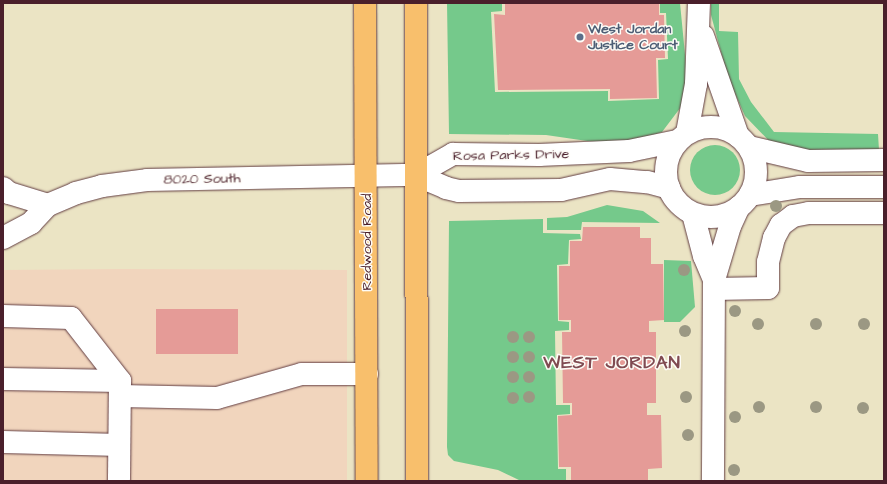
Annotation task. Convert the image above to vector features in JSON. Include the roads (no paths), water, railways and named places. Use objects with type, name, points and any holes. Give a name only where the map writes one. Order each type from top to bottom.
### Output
[{"type":"main road","name":"Redwood Road","points":[[366,3],[367,481]]},
{"type":"main road","points":[[416,3],[417,481]]},
{"type":"street","points":[[699,3],[696,84],[682,137],[668,155],[665,172],[669,188],[678,203],[693,214],[707,217],[724,215],[745,201],[800,187],[884,187]]},
{"type":"street","points":[[699,26],[744,141],[756,163],[756,179],[730,226],[714,284],[713,481]]},
{"type":"street","points":[[682,137],[706,126],[723,128],[744,141],[808,161],[884,160]]},
{"type":"street","name":"Rosa Parks Drive","points":[[416,175],[452,154],[539,155],[629,151],[682,137]]},
{"type":"street","name":"8020 South","points":[[3,238],[31,223],[48,205],[76,193],[102,186],[147,180],[416,175]]},
{"type":"street","points":[[416,175],[446,188],[459,191],[561,190],[610,179],[647,182],[669,188]]},
{"type":"street","points":[[3,188],[9,193],[48,205]]},
{"type":"street","points":[[714,284],[768,288],[768,262],[774,238],[782,225],[793,216],[809,213],[884,213]]},
{"type":"street","points":[[693,214],[704,256],[714,284]]},
{"type":"street","points":[[3,316],[71,318],[120,388],[119,481]]},
{"type":"street","points":[[3,379],[120,388],[217,398],[302,374],[367,374]]},
{"type":"street","points":[[3,442],[119,445]]},
{"type":"place","name":"West Jordan Justice Court","points":[[580,37]]},
{"type":"district","name":"WEST JORDAN","points":[[612,363]]}]
